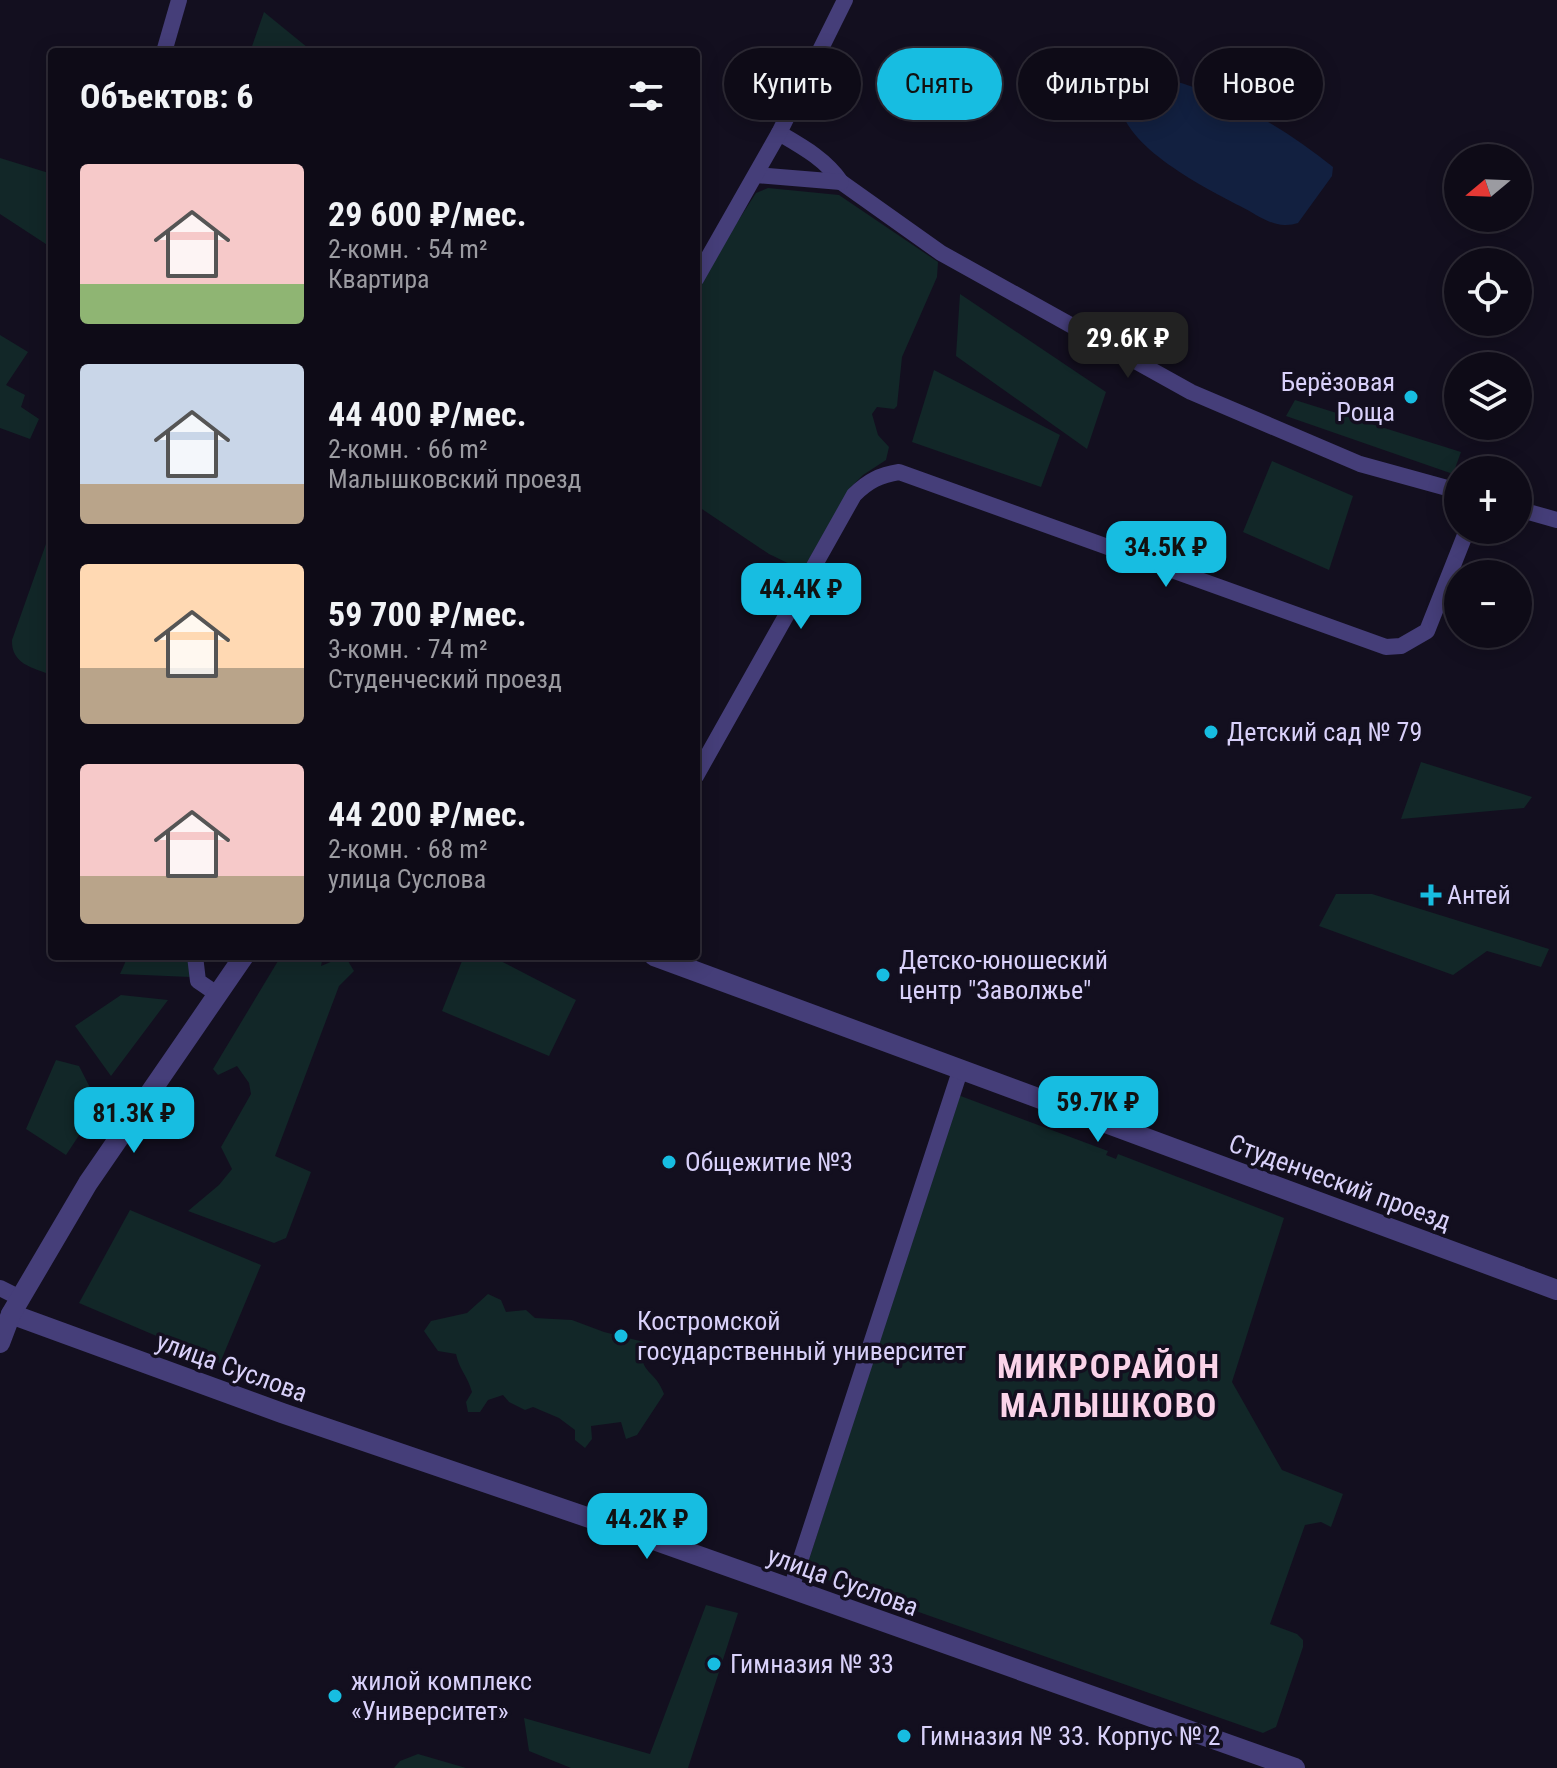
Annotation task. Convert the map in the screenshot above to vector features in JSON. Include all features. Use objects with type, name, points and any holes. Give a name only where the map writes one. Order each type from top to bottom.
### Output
[{"type":"street","points":[[165,48],[179,0]]},
{"type":"street","points":[[700,272],[779,133],[845,0]]},
{"type":"street","points":[[779,133],[831,168],[841,182],[941,253],[1191,392],[1360,464],[1444,487]]},
{"type":"street","points":[[756,175],[841,182]]},
{"type":"street","points":[[700,769],[854,495],[867,482],[899,472],[1386,647],[1401,646],[1427,631],[1461,544]]},
{"type":"street","points":[[1532,513],[1557,520]]},
{"type":"street","points":[[195,960],[198,981],[217,994]]},
{"type":"street","points":[[0,1343],[16,1306],[88,1183],[241,960]]},
{"type":"street","name":"Студенческий проезд","points":[[665,960],[1557,1290]]},
{"type":"street","points":[[791,1589],[961,1068]]},
{"type":"street","points":[[0,1288],[16,1306]]},
{"type":"street","name":"улица Суслова","points":[[16,1306],[282,1413],[1295,1768]]},
{"type":"green space","points":[[264,12],[308,48],[251,48]]},
{"type":"green space","points":[[0,158],[48,173],[48,245],[0,214]]},
{"type":"green space","points":[[768,188],[839,195],[938,262],[937,277],[902,357],[897,406],[894,409],[877,407],[872,414],[878,435],[889,447],[886,460],[850,488],[805,566],[800,569],[769,554],[700,508],[700,286],[756,193]]},
{"type":"green space","points":[[960,294],[1106,392],[1087,449],[956,356]]},
{"type":"green space","points":[[0,335],[28,352],[6,385],[25,395],[21,407],[39,419],[30,439],[0,428]]},
{"type":"green space","points":[[934,370],[1060,435],[1041,487],[912,442]]},
{"type":"green space","points":[[1295,400],[1461,452],[1460,456],[1444,456],[1444,471],[1286,416]]},
{"type":"green space","points":[[1272,461],[1353,496],[1329,570],[1243,532]]},
{"type":"green space","points":[[48,538],[48,673],[19,660],[12,640]]},
{"type":"green space","points":[[1421,762],[1532,797],[1524,808],[1401,819]]},
{"type":"green space","points":[[1336,894],[1372,894],[1549,949],[1541,967],[1487,951],[1453,975],[1319,926]]},
{"type":"green space","points":[[126,960],[189,960],[191,977],[120,974]]},
{"type":"green space","points":[[279,960],[322,960],[321,966],[335,960],[347,960],[354,971],[339,986],[275,1156],[311,1172],[286,1238],[274,1243],[188,1211],[219,1185],[232,1169],[221,1147],[251,1094],[249,1083],[237,1066],[218,1075],[213,1069]]},
{"type":"green space","points":[[462,960],[499,960],[576,1000],[549,1056],[442,1011]]},
{"type":"green space","points":[[121,995],[168,1000],[111,1076],[75,1026]]},
{"type":"green space","points":[[56,1060],[79,1066],[99,1105],[66,1155],[26,1129]]},
{"type":"green space","points":[[958,1095],[1108,1151],[1106,1155],[1116,1159],[1118,1154],[1284,1218],[1232,1382],[1282,1470],[1343,1494],[1331,1527],[1321,1522],[1305,1525],[1270,1624],[1297,1634],[1303,1640],[1276,1727],[1263,1733],[805,1572]]},
{"type":"green space","points":[[130,1210],[261,1265],[220,1363],[79,1303]]},
{"type":"green space","points":[[488,1294],[501,1300],[506,1312],[526,1310],[535,1318],[572,1320],[644,1342],[644,1366],[664,1394],[637,1435],[626,1439],[621,1422],[591,1426],[592,1439],[585,1448],[575,1440],[575,1430],[559,1418],[533,1407],[525,1410],[509,1402],[503,1395],[488,1400],[480,1412],[468,1412],[466,1402],[472,1392],[456,1354],[438,1351],[424,1331],[431,1321],[467,1313]]},
{"type":"green space","points":[[706,1605],[738,1613],[688,1768],[571,1768],[529,1751],[524,1718],[650,1754]]},
{"type":"green space","points":[[418,1754],[466,1768],[394,1768],[400,1761]]},
{"type":"water","points":[[1178,83],[1194,88],[1194,120],[1264,120],[1333,167],[1332,176],[1298,223],[1280,225],[1184,175],[1144,144],[1126,120],[1178,120]]},
{"type":"place","name":"Берёзовая Роща","points":[[1411,397]]},
{"type":"place","name":"Детский сад № 79","points":[[1211,732]]},
{"type":"place","name":"Антей","points":[[1431,895]]},
{"type":"place","name":"Детско-юношеский центр \"Заволжье\"","points":[[883,975]]},
{"type":"place","name":"Общежитие №3","points":[[669,1162]]},
{"type":"place","name":"Костромской государственный университет","points":[[621,1336]]},
{"type":"place","name":"Гимназия № 33","points":[[714,1664]]},
{"type":"place","name":"жилой комплекс «Университет»","points":[[335,1696]]},
{"type":"place","name":"Гимназия № 33. Корпус № 2","points":[[904,1736]]},
{"type":"district","name":"МИКРОРАЙОН МАЛЫШКОВО","points":[[1109,1386]]}]
